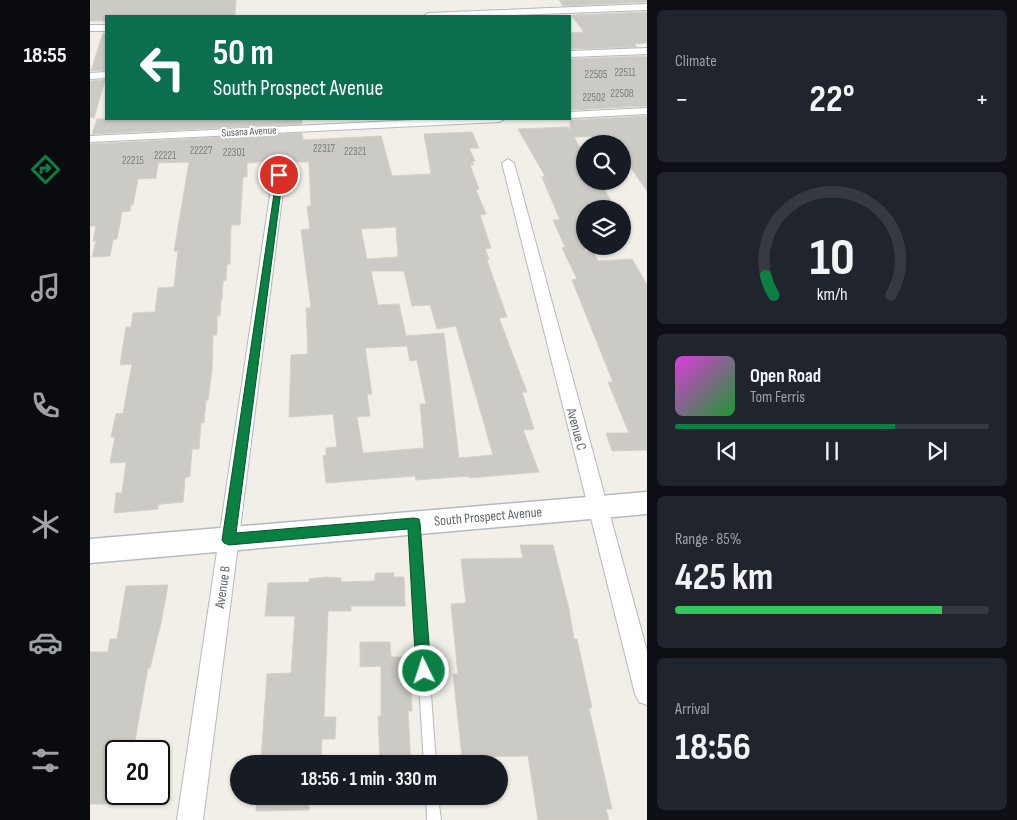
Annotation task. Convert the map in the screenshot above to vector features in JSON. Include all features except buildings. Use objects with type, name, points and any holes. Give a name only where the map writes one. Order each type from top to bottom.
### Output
[{"type":"main road","name":"South Prospect Avenue","points":[[90,551],[647,504]]},
{"type":"street","points":[[452,15],[647,7]]},
{"type":"street","points":[[90,39],[98,28]]},
{"type":"street","points":[[571,54],[647,51]]},
{"type":"street","points":[[90,76],[105,75]]},
{"type":"street","points":[[571,115],[647,111]]},
{"type":"street","name":"Susana Avenue","points":[[90,139],[479,120]]},
{"type":"street","name":"Avenue C","points":[[508,163],[647,694]]},
{"type":"street","name":"Avenue B","points":[[190,820],[279,175]]},
{"type":"lane","points":[[414,523],[429,755]]},
{"type":"lane","points":[[433,805],[434,820]]},
{"type":"route","points":[[279,175],[229,540],[414,523],[424,671]]}]
